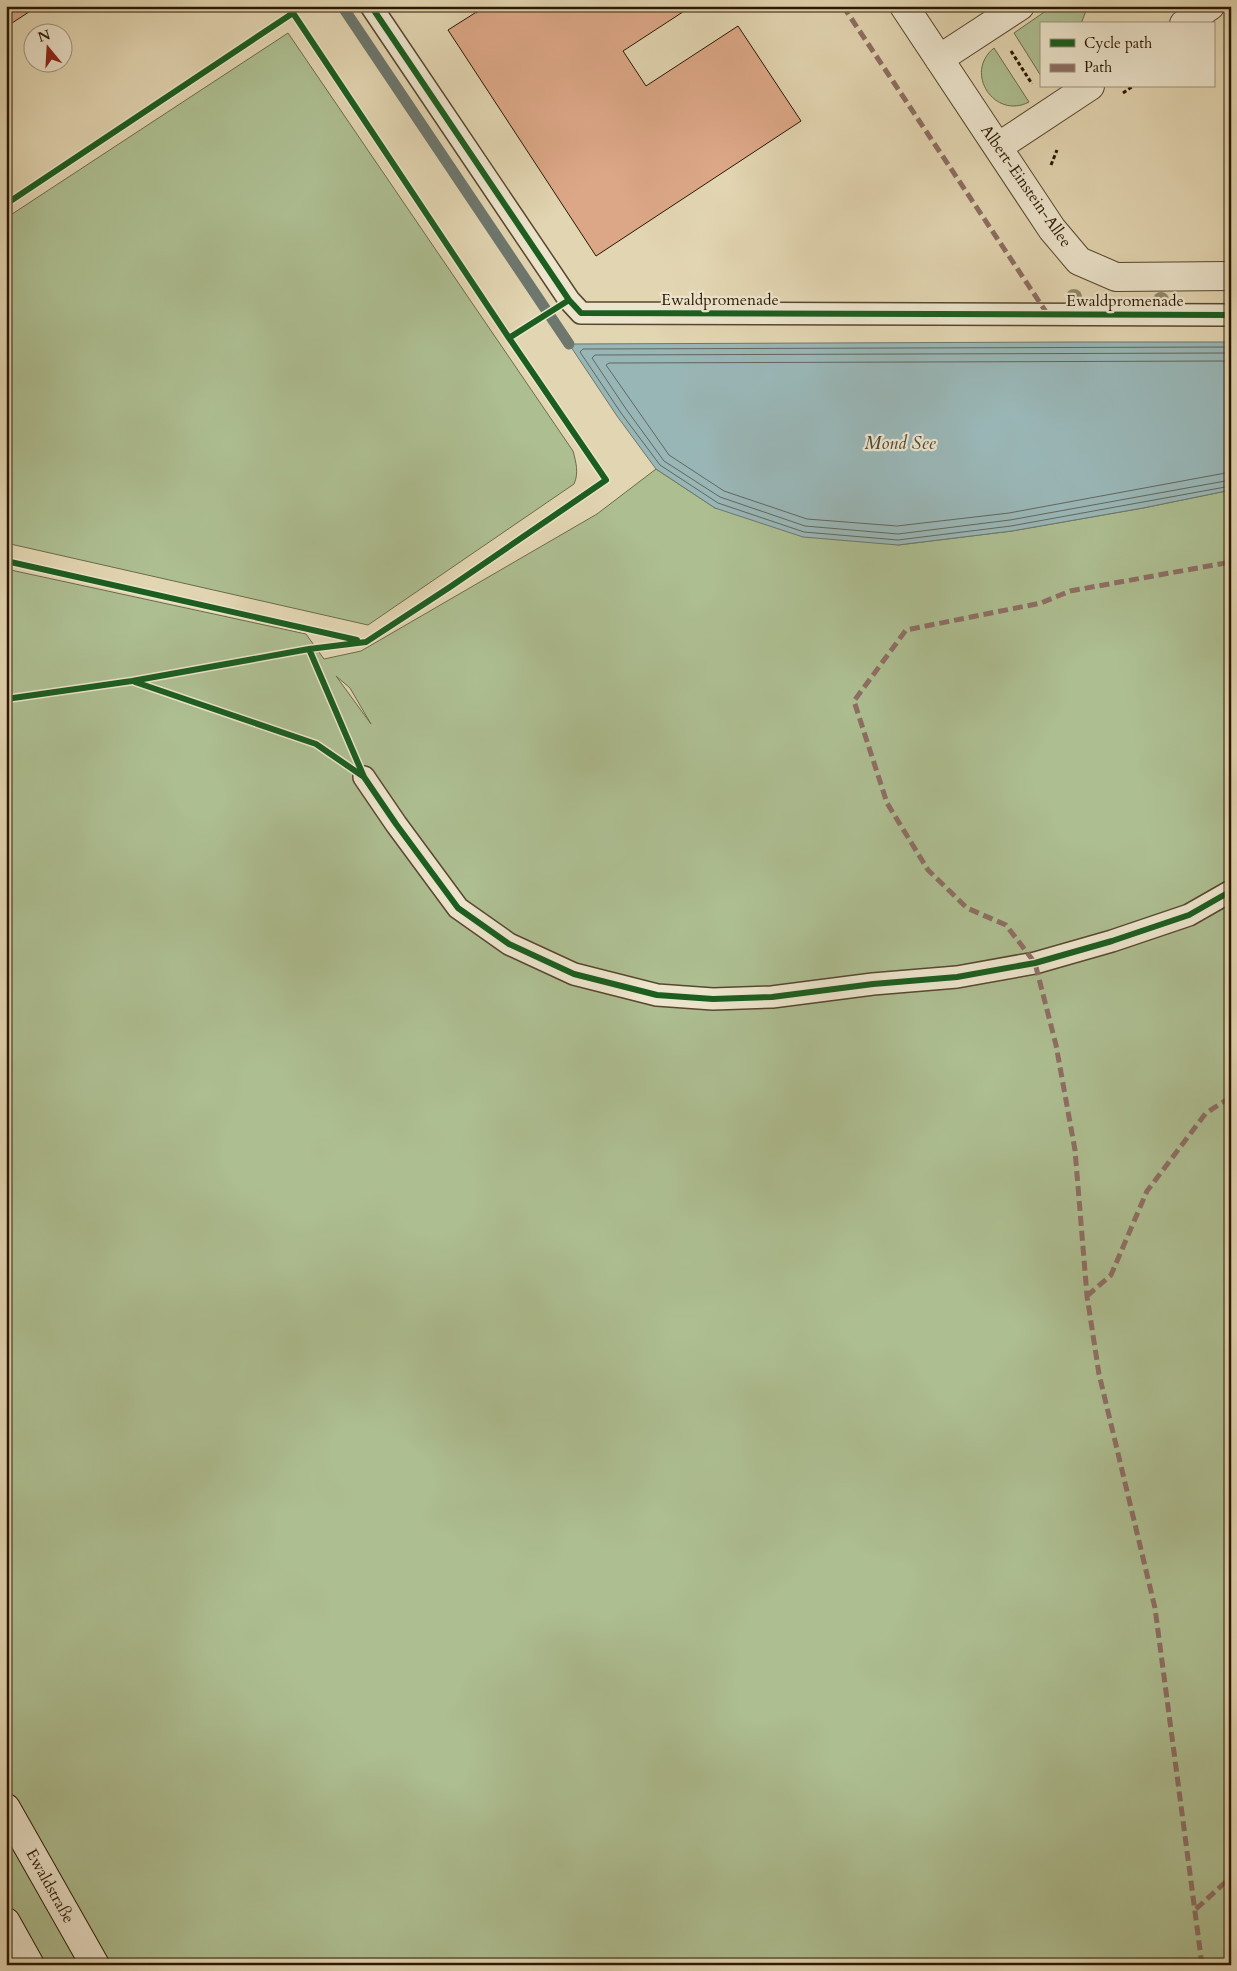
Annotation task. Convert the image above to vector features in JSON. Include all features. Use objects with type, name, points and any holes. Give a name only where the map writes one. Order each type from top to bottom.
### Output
[{"type":"street","name":"Albert-Einstein-Allee","points":[[904,6],[1052,229],[1079,261],[1116,277],[1231,276]]},
{"type":"street","points":[[939,59],[1020,6]]},
{"type":"street","points":[[1187,22],[1210,6]]},
{"type":"street","points":[[998,147],[1087,88]]},
{"type":"street","name":"Ewaldstraße","points":[[6,1808],[95,1965]]},
{"type":"street","points":[[6,1922],[30,1965]]},
{"type":"lane","name":"Ewaldpromenade","points":[[371,6],[569,300],[580,313],[1231,315]]},
{"type":"lane","points":[[364,777],[458,908],[509,944],[574,974],[657,995],[713,999],[772,997],[873,984],[957,977],[1035,962],[1112,941],[1189,915],[1231,891]]},
{"type":"path","points":[[993,24],[1066,136],[1058,147],[1050,166]]},
{"type":"path","points":[[1117,97],[1130,88]]},
{"type":"green space","points":[[1053,6],[1085,6],[1087,8],[1082,22],[1040,22],[1040,74],[1014,33]]},
{"type":"green space","points":[[288,33],[573,451],[576,463],[577,472],[574,484],[368,625],[6,543],[6,218]]},
{"type":"green space","points":[[994,48],[1029,102],[1016,106],[1005,105],[987,91],[982,81],[982,70],[985,58]]},
{"type":"green space","points":[[656,469],[715,508],[898,545],[1012,531],[1231,490],[1231,1965],[6,1965],[6,569],[306,634],[324,659],[361,651],[597,514]],"holes":[[[336,676],[350,688],[371,724]]]},
{"type":"water","name":"Mond See","points":[[1231,342],[1231,490],[1012,531],[898,545],[803,537],[715,508],[656,469],[617,416],[569,344]]},
{"type":"building","points":[[6,6],[38,6],[6,27]]},
{"type":"building","points":[[472,6],[486,6],[476,13]]},
{"type":"building","points":[[486,6],[692,6],[623,51],[646,86],[738,26],[801,121],[596,256],[448,30]]},
{"type":"waterway","points":[[342,6],[569,344]]},
{"type":"marked path","points":[[843,6],[1048,315]]},
{"type":"marked path","points":[[1202,1965],[1155,1608],[1099,1374],[1087,1296],[1075,1150],[1056,1045],[1035,963],[1006,925],[967,908],[928,870],[887,803],[854,701],[906,630],[1041,603],[1070,591],[1231,562]]},
{"type":"marked path","points":[[1087,1296],[1111,1275],[1147,1191],[1206,1113],[1231,1097]]},
{"type":"marked path","points":[[1196,1909],[1231,1877]]},
{"type":"cycle path","points":[[371,6],[569,300],[581,313],[1231,315]]},
{"type":"cycle path","points":[[6,204],[293,13],[509,338],[606,480],[366,642],[309,649],[132,681],[6,699]]},
{"type":"cycle path","points":[[509,338],[569,300]]},
{"type":"cycle path","points":[[6,561],[357,640]]},
{"type":"cycle path","points":[[309,649],[364,777],[458,908],[509,944],[574,974],[657,995],[713,999],[772,997],[873,984],[957,977],[1035,963],[1112,941],[1189,915],[1231,891]]},
{"type":"cycle path","points":[[135,682],[316,744],[364,777]]}]
